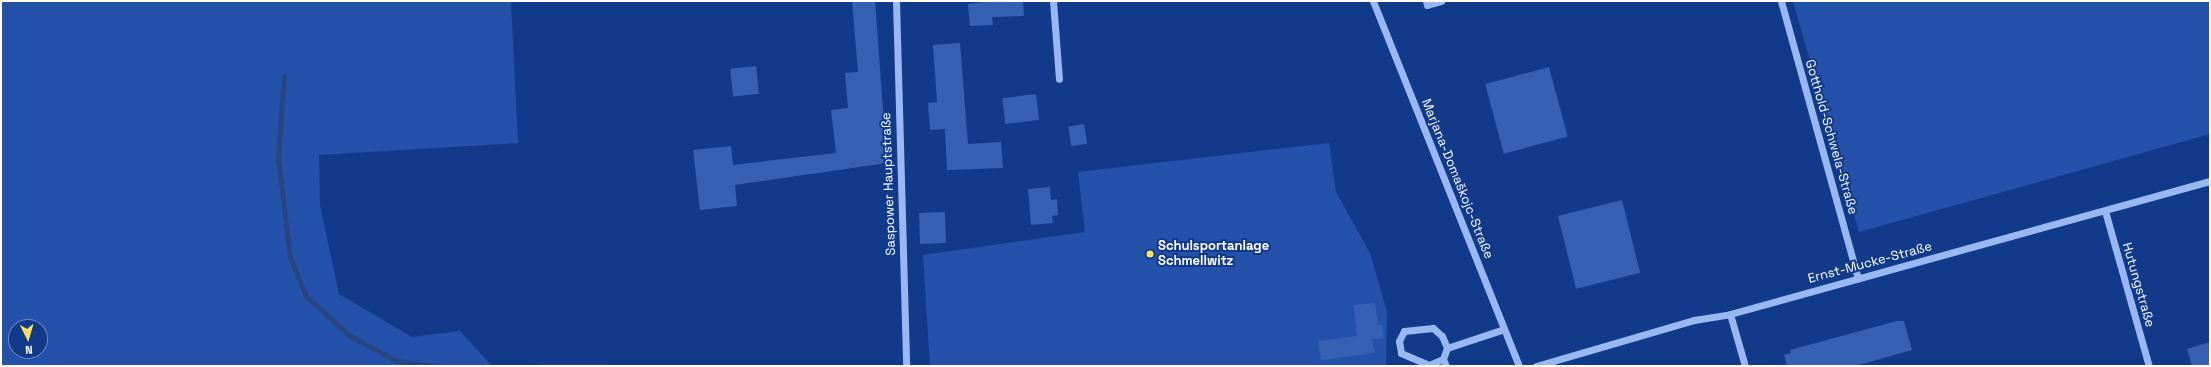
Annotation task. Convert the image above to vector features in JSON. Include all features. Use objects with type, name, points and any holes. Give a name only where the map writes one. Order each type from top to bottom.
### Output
[{"type":"street","name":"Saspower Hauptstraße","points":[[896,1],[906,366]]},
{"type":"street","points":[[1053,1],[1059,79]]},
{"type":"street","name":"Marjana-Domaškojc-Straße","points":[[1373,1],[1519,366]]},
{"type":"street","points":[[1426,1],[1427,4],[1441,1]]},
{"type":"street","name":"Gotthold-Schwela-Straße","points":[[1781,1],[1858,279]]},
{"type":"street","name":"Ernst-Mucke-Straße","points":[[1536,366],[1694,320],[1730,314],[2210,181]]},
{"type":"street","name":"Hutungstraße","points":[[2105,211],[2149,366]]},
{"type":"street","points":[[1730,314],[1745,366]]},
{"type":"street","points":[[1433,328],[1442,336],[1446,348],[1444,363],[1429,365],[1412,360],[1401,353],[1399,342],[1404,331],[1433,328]]},
{"type":"street","points":[[1446,348],[1504,329]]},
{"type":"shaded area","points":[[1,1],[511,1],[518,143],[319,155],[320,205],[339,294],[412,337],[460,331],[492,366],[1,366]]},
{"type":"shaded area","points":[[1793,1],[2210,1],[2210,134],[1859,232]]},
{"type":"shaded area","name":"Schulsportanlage Schmellwitz","points":[[1329,143],[1336,192],[1370,253],[1387,312],[1386,366],[930,366],[923,255],[1085,232],[1078,172]]},
{"type":"building","points":[[852,1],[875,1],[887,163],[735,185],[737,206],[700,210],[693,150],[731,146],[733,165],[836,153],[831,110],[848,108],[845,73],[858,72]]},
{"type":"building","points":[[991,1],[1023,1],[1024,16],[992,17],[993,25],[970,26],[968,4]]},
{"type":"building","points":[[960,43],[968,144],[1001,142],[1003,168],[947,170],[945,129],[930,130],[928,103],[937,102],[933,45]]},
{"type":"building","points":[[756,66],[759,94],[733,97],[730,69]]},
{"type":"building","points":[[1549,67],[1568,137],[1504,154],[1485,84]]},
{"type":"building","points":[[1036,94],[1039,120],[1005,124],[1002,98]]},
{"type":"building","points":[[1084,124],[1087,144],[1071,146],[1068,127]]},
{"type":"building","points":[[1050,187],[1051,200],[1057,199],[1058,215],[1052,216],[1053,223],[1031,225],[1028,189]]},
{"type":"building","points":[[1622,200],[1640,273],[1576,289],[1558,216]]},
{"type":"building","points":[[945,212],[946,243],[920,244],[919,213]]},
{"type":"building","points":[[1375,303],[1378,325],[1382,324],[1384,338],[1372,339],[1375,353],[1321,360],[1318,341],[1357,336],[1354,305]]},
{"type":"building","points":[[1897,321],[1904,321],[1912,350],[1855,366],[1787,366],[1784,355],[1791,353],[1790,350]]},
{"type":"building","points":[[2210,342],[2210,366],[2192,366],[2187,349]]},
{"type":"waterway","points":[[284,76],[278,158],[290,257],[306,296],[350,336],[397,361],[434,366]]},
{"type":"waterway","points":[[541,366],[606,366]]},
{"type":"place","name":"Schulsportanlage Schmellwitz","points":[[1150,254]]}]
